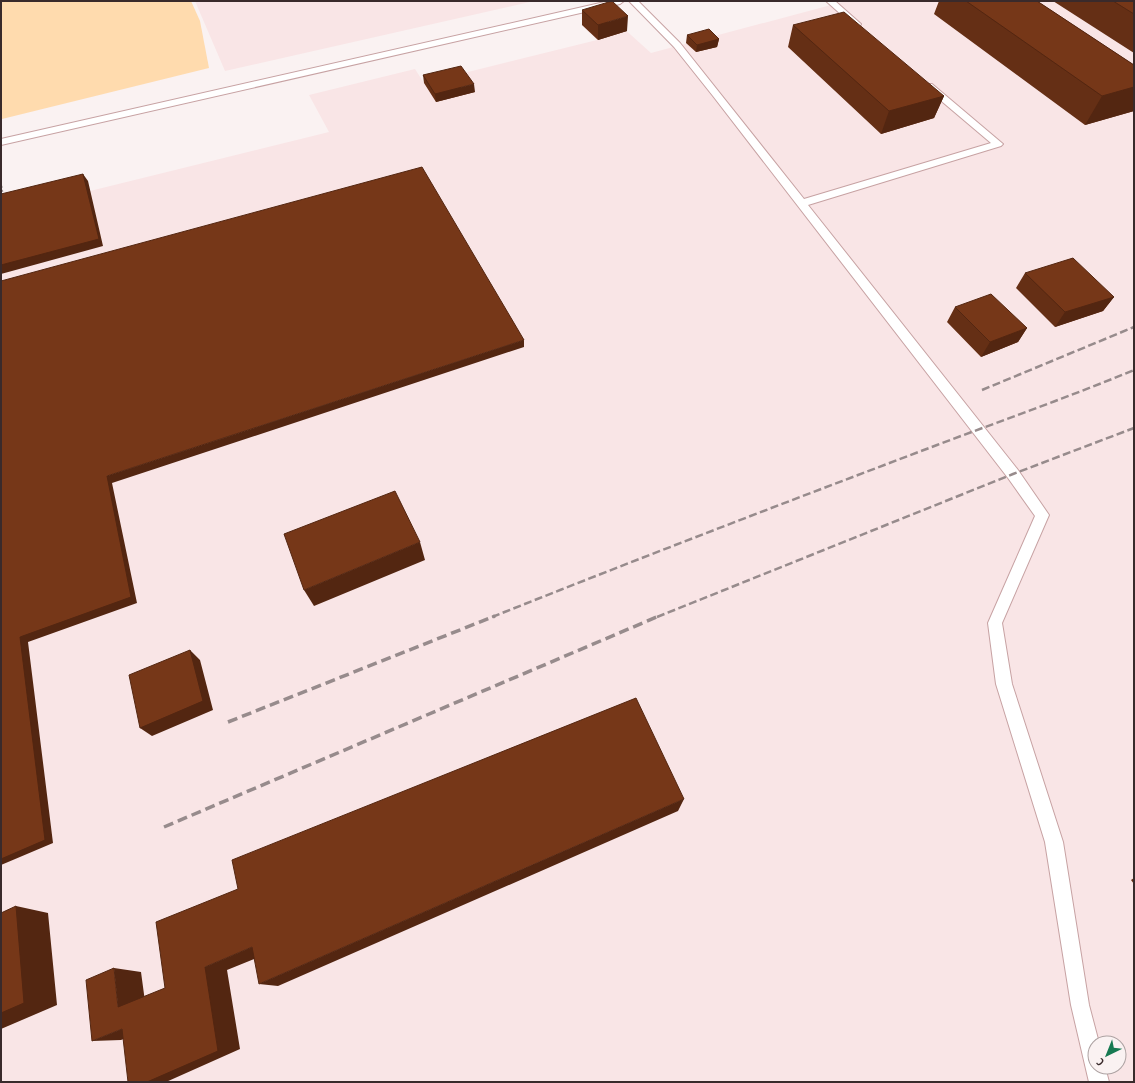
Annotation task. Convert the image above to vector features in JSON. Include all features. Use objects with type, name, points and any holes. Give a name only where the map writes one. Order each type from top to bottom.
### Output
[{"type":"lane","points":[[1,142],[620,1]]},
{"type":"lane","points":[[634,1],[677,45],[1014,474],[1042,515],[995,623],[1004,684],[1054,842],[1080,1005],[1087,1035]]},
{"type":"lane","points":[[830,1],[864,30]]},
{"type":"lane","points":[[802,203],[998,144],[919,77]]},
{"type":"path","points":[[1,182],[4,195]]},
{"type":"shaded area","points":[[1,1],[191,1],[200,21],[209,68],[2,119]]},
{"type":"shaded area","points":[[195,1],[534,1],[225,71]]},
{"type":"shaded area","points":[[846,1],[1134,1],[1134,1082],[1,1082],[1,203],[88,181],[90,191],[329,132],[309,95],[415,69],[424,83],[597,40],[582,25],[611,17],[651,53]]},
{"type":"building","points":[[612,1],[628,16],[598,25],[582,10]]},
{"type":"building","points":[[966,1],[1037,1],[1134,65],[1134,87],[1102,96]]},
{"type":"building","points":[[1113,1],[1134,1],[1134,14]]},
{"type":"building","points":[[844,12],[944,96],[889,111],[793,25]]},
{"type":"building","points":[[709,29],[719,39],[697,45],[687,35]]},
{"type":"building","points":[[461,66],[474,84],[435,94],[423,75]]},
{"type":"building","points":[[422,167],[524,340],[107,476],[131,597],[20,637],[45,840],[1,859],[1,281]]},
{"type":"building","points":[[83,174],[99,239],[1,265],[1,194]]},
{"type":"building","points":[[1073,258],[1114,297],[1065,312],[1025,273]]},
{"type":"building","points":[[991,294],[1027,328],[990,342],[955,307]]},
{"type":"building","points":[[395,491],[420,542],[304,590],[284,534]]},
{"type":"building","points":[[190,650],[203,701],[140,728],[129,675]]},
{"type":"building","points":[[636,698],[684,799],[259,984],[252,947],[205,967],[218,1051],[147,1082],[128,1082],[122,1029],[92,1041],[86,980],[114,968],[118,1007],[165,988],[156,922],[238,889],[232,860]]},
{"type":"building","points":[[16,906],[24,1003],[1,1013],[1,913]]},
{"type":"railway","points":[[982,390],[1134,327]]},
{"type":"railway","points":[[492,617],[714,530],[1134,370]]},
{"type":"railway","points":[[657,617],[1013,474],[1134,428]]},
{"type":"railway","points":[[228,722],[495,616]]},
{"type":"railway","points":[[164,827],[659,616]]}]
